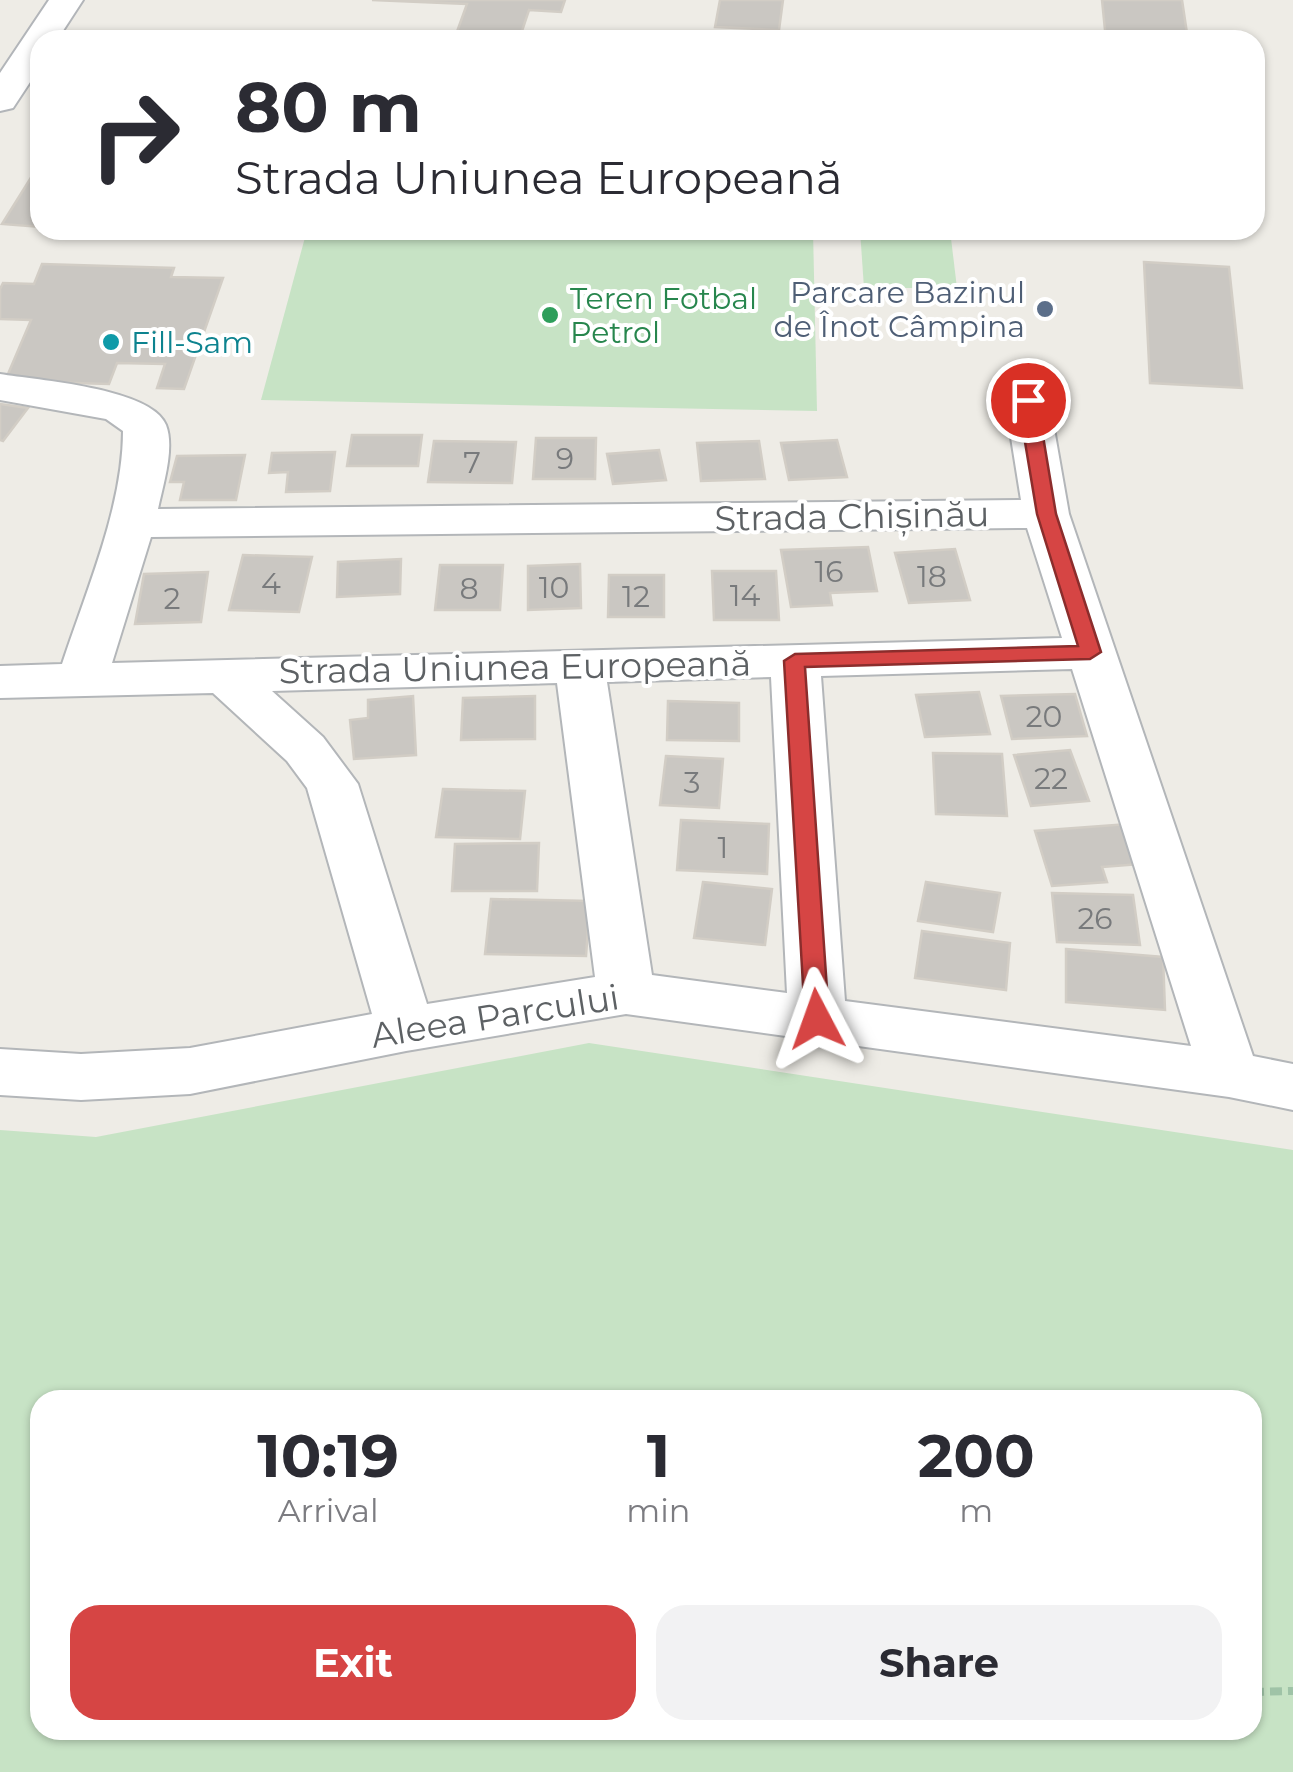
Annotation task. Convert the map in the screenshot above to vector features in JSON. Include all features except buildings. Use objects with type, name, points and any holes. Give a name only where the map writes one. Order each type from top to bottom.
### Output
[{"type":"street","points":[[46,30],[66,0]]},
{"type":"street","points":[[0,100],[30,55]]},
{"type":"street","points":[[0,387],[82,399],[135,415],[145,426],[147,443],[129,523],[82,680]]},
{"type":"street","points":[[1028,400],[1046,514],[1229,1074]]},
{"type":"street","name":"Strada Chișinău","points":[[129,523],[1046,514]]},
{"type":"street","name":"Strada Uniunea Europeană","points":[[0,682],[1090,652]]},
{"type":"street","points":[[795,661],[817,1019]]},
{"type":"street","points":[[579,664],[626,992]]},
{"type":"street","points":[[223,674],[305,749],[332,784],[406,1029]]},
{"type":"street","name":"Aleea Parcului","points":[[0,1072],[143,1076],[626,992],[1229,1074],[1293,1087]]},
{"type":"path","points":[[1262,1692],[1293,1691]]},
{"type":"green space","name":"Teren Fotbal Petrol","points":[[304,240],[813,240],[817,411],[261,400]]},
{"type":"green space","points":[[861,240],[951,240],[957,288],[864,288]]},
{"type":"green space","points":[[589,1043],[1293,1150],[1293,1772],[0,1772],[0,1130],[96,1137]]},
{"type":"place","name":"Parcare Bazinul de Înot Câmpina","points":[[1045,309]]},
{"type":"place","name":"Teren Fotbal Petrol","points":[[550,315]]},
{"type":"place","name":"Fill-Sam","points":[[111,342]]},
{"type":"route","points":[[817,1019],[795,661],[1090,652],[1046,514],[1028,400]]}]
